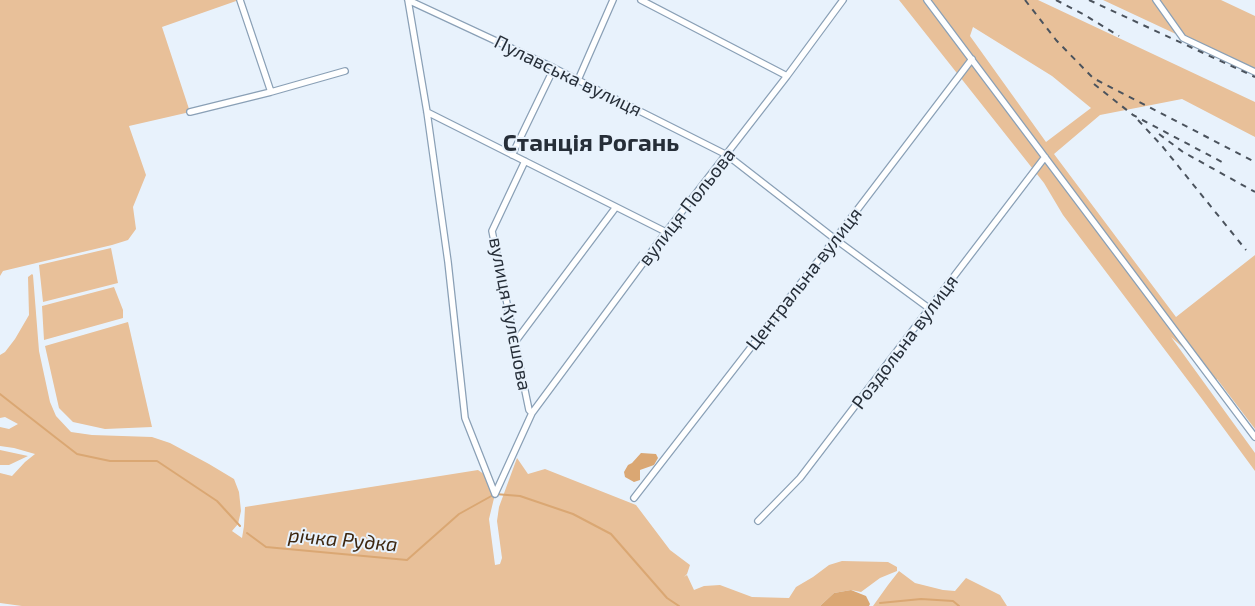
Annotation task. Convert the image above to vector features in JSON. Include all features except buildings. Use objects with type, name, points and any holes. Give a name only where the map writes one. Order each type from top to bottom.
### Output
[{"type":"street","points":[[240,0],[271,92]]},
{"type":"street","points":[[408,0],[427,112],[666,232]]},
{"type":"street","name":"Пулавська вулиця","points":[[408,0],[554,68],[727,155],[835,239],[930,309]]},
{"type":"street","points":[[578,80],[613,0]]},
{"type":"street","points":[[641,0],[787,76]]},
{"type":"street","name":"вулиця Польова","points":[[427,112],[448,262],[465,418],[495,494],[532,413],[666,232],[727,155],[843,0]]},
{"type":"street","points":[[927,0],[1255,437]]},
{"type":"street","points":[[1156,0],[1183,38],[1255,72]]},
{"type":"street","name":"Центральна вулиця","points":[[634,498],[972,60]]},
{"type":"street","points":[[512,155],[554,68]]},
{"type":"street","points":[[190,112],[345,71]]},
{"type":"street","name":"Роздольна вулиця","points":[[758,521],[800,478],[1045,157]]},
{"type":"street","name":"вулиця Кулєшова","points":[[525,161],[492,231],[529,410],[532,413]]},
{"type":"street","points":[[515,342],[616,207]]},
{"type":"shaded area","points":[[0,0],[239,0],[162,27],[190,112],[129,126],[146,175],[133,207],[136,229],[128,240],[3,271],[0,276]]},
{"type":"shaded area","points":[[899,0],[1038,0],[1255,102],[1255,137],[1182,99],[1100,115],[1054,154],[1176,317],[1255,255],[1255,429],[1217,379],[1213,381],[1198,361],[1171,337],[1255,453],[1255,471],[1063,215],[1044,183]],"holes":[[[973,27],[1052,76],[1091,108],[1046,142],[970,36]]]},
{"type":"shaded area","points":[[1103,0],[1221,0],[1255,16],[1255,71]]},
{"type":"shaded area","points":[[111,248],[118,283],[43,302],[39,265]]},
{"type":"shaded area","points":[[32,274],[39,351],[50,402],[56,416],[71,432],[92,435],[152,437],[170,443],[234,479],[239,492],[241,511],[238,524],[232,531],[242,538],[245,507],[478,470],[488,477],[495,494],[489,519],[495,565],[500,564],[502,558],[497,521],[499,507],[517,458],[528,474],[545,469],[636,505],[670,550],[690,565],[684,577],[687,575],[694,590],[704,586],[720,585],[752,597],[789,598],[796,587],[829,565],[842,561],[888,562],[897,567],[897,571],[880,578],[861,592],[851,590],[834,593],[820,606],[22,606],[0,603],[0,473],[12,476],[35,454],[0,446],[0,427],[9,429],[18,424],[5,417],[0,418],[0,355],[5,352],[15,339],[29,315],[28,277]]},
{"type":"shaded area","points":[[114,287],[123,310],[123,318],[44,340],[42,306]]},
{"type":"shaded area","points":[[128,322],[152,427],[105,429],[73,422],[59,408],[45,346]]},
{"type":"shaded area","points":[[0,450],[28,456],[9,465],[0,465]]},
{"type":"shaded area","points":[[641,453],[656,454],[658,458],[654,465],[640,470],[640,480],[634,482],[625,477],[624,472],[628,465]]},
{"type":"shaded area","points":[[899,571],[915,583],[943,590],[955,591],[966,578],[1000,595],[1007,606],[873,606]]},
{"type":"shaded area","points":[[851,590],[866,596],[870,604],[869,606],[820,606],[834,593]]},
{"type":"waterway","name":"річка Рудка","points":[[0,394],[77,454],[110,461],[157,461],[217,501],[240,526]]},
{"type":"waterway","name":"річка Рудка","points":[[247,533],[266,547],[407,560],[459,514],[495,494],[520,496],[573,514],[611,534],[667,598],[679,606]]},
{"type":"waterway","name":"річка Рудка","points":[[880,603],[921,599],[953,601],[959,606]]},
{"type":"railway","points":[[1025,0],[1056,40],[1093,78],[1255,162]]},
{"type":"railway","points":[[1056,0],[1119,36]]},
{"type":"railway","points":[[1089,0],[1255,77]]},
{"type":"railway","points":[[1094,84],[1133,115],[1222,162]]},
{"type":"railway","points":[[1138,120],[1162,146],[1246,250]]},
{"type":"railway","points":[[1159,134],[1183,152],[1255,192]]},
{"type":"district","name":"Станція Рогань","points":[[591,143]]}]
